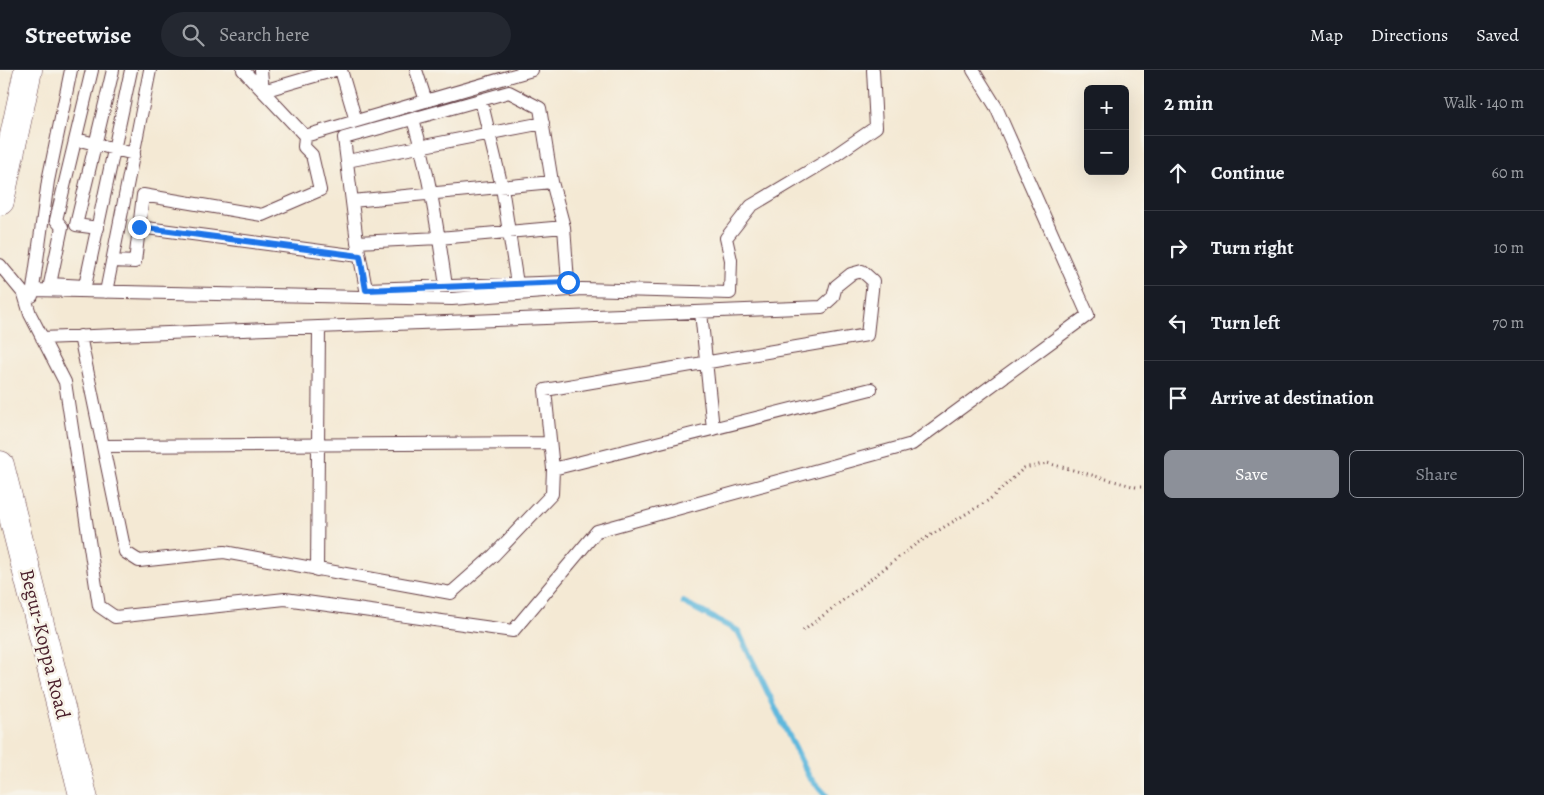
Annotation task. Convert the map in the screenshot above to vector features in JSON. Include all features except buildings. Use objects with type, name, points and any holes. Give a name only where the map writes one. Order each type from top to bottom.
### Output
[{"type":"main road","points":[[0,201],[28,70]]},
{"type":"main road","name":"Begur-Koppa Road","points":[[0,465],[82,795]]},
{"type":"lane","points":[[30,314],[48,181],[71,70]]},
{"type":"lane","points":[[92,70],[56,220],[62,226],[50,284],[85,286],[132,70]]},
{"type":"lane","points":[[98,228],[76,225],[113,70]]},
{"type":"lane","points":[[106,292],[150,70]]},
{"type":"lane","points":[[112,261],[135,262],[143,195],[262,215],[320,190],[312,155],[304,147],[305,136],[243,70]]},
{"type":"lane","points":[[261,70],[263,91]]},
{"type":"lane","points":[[263,91],[335,70]]},
{"type":"lane","points":[[341,70],[356,121]]},
{"type":"lane","points":[[416,70],[426,101]]},
{"type":"lane","points":[[305,136],[426,101],[491,76],[532,70]]},
{"type":"lane","points":[[33,290],[452,299],[582,290],[730,293],[731,260],[726,238],[751,206],[828,160],[876,127],[873,70]]},
{"type":"lane","points":[[0,265],[24,294],[30,314],[65,382],[99,606],[114,616],[142,615],[285,599],[513,631],[597,531],[912,444],[1088,315],[996,107],[973,70]]},
{"type":"lane","points":[[510,92],[540,108],[552,182],[564,227],[568,282],[366,290],[344,138],[481,100],[510,92]]},
{"type":"lane","points":[[481,100],[502,187],[517,284]]},
{"type":"lane","points":[[413,119],[421,146],[439,238],[446,286]]},
{"type":"lane","points":[[347,160],[543,123]]},
{"type":"lane","points":[[76,139],[134,154]]},
{"type":"lane","points":[[352,201],[552,182]]},
{"type":"lane","points":[[139,227],[360,256]]},
{"type":"lane","points":[[358,242],[439,238],[564,227]]},
{"type":"lane","points":[[42,338],[80,336],[701,312],[822,308],[833,297],[836,286],[851,274],[862,271],[874,281],[867,335],[545,390],[552,469],[552,494],[494,555],[451,593],[224,552],[139,560],[125,552],[80,336]]},
{"type":"lane","points":[[701,312],[713,429]]},
{"type":"lane","points":[[317,570],[319,327]]},
{"type":"lane","points":[[552,469],[871,389]]},
{"type":"lane","points":[[103,446],[550,443]]},
{"type":"path","points":[[802,631],[916,544],[989,500],[1024,468],[1047,463],[1136,487],[1144,487]]},
{"type":"waterway","points":[[683,602],[738,631],[809,777],[826,795]]},
{"type":"route","points":[[139,227],[360,256],[366,290],[568,282]]}]
